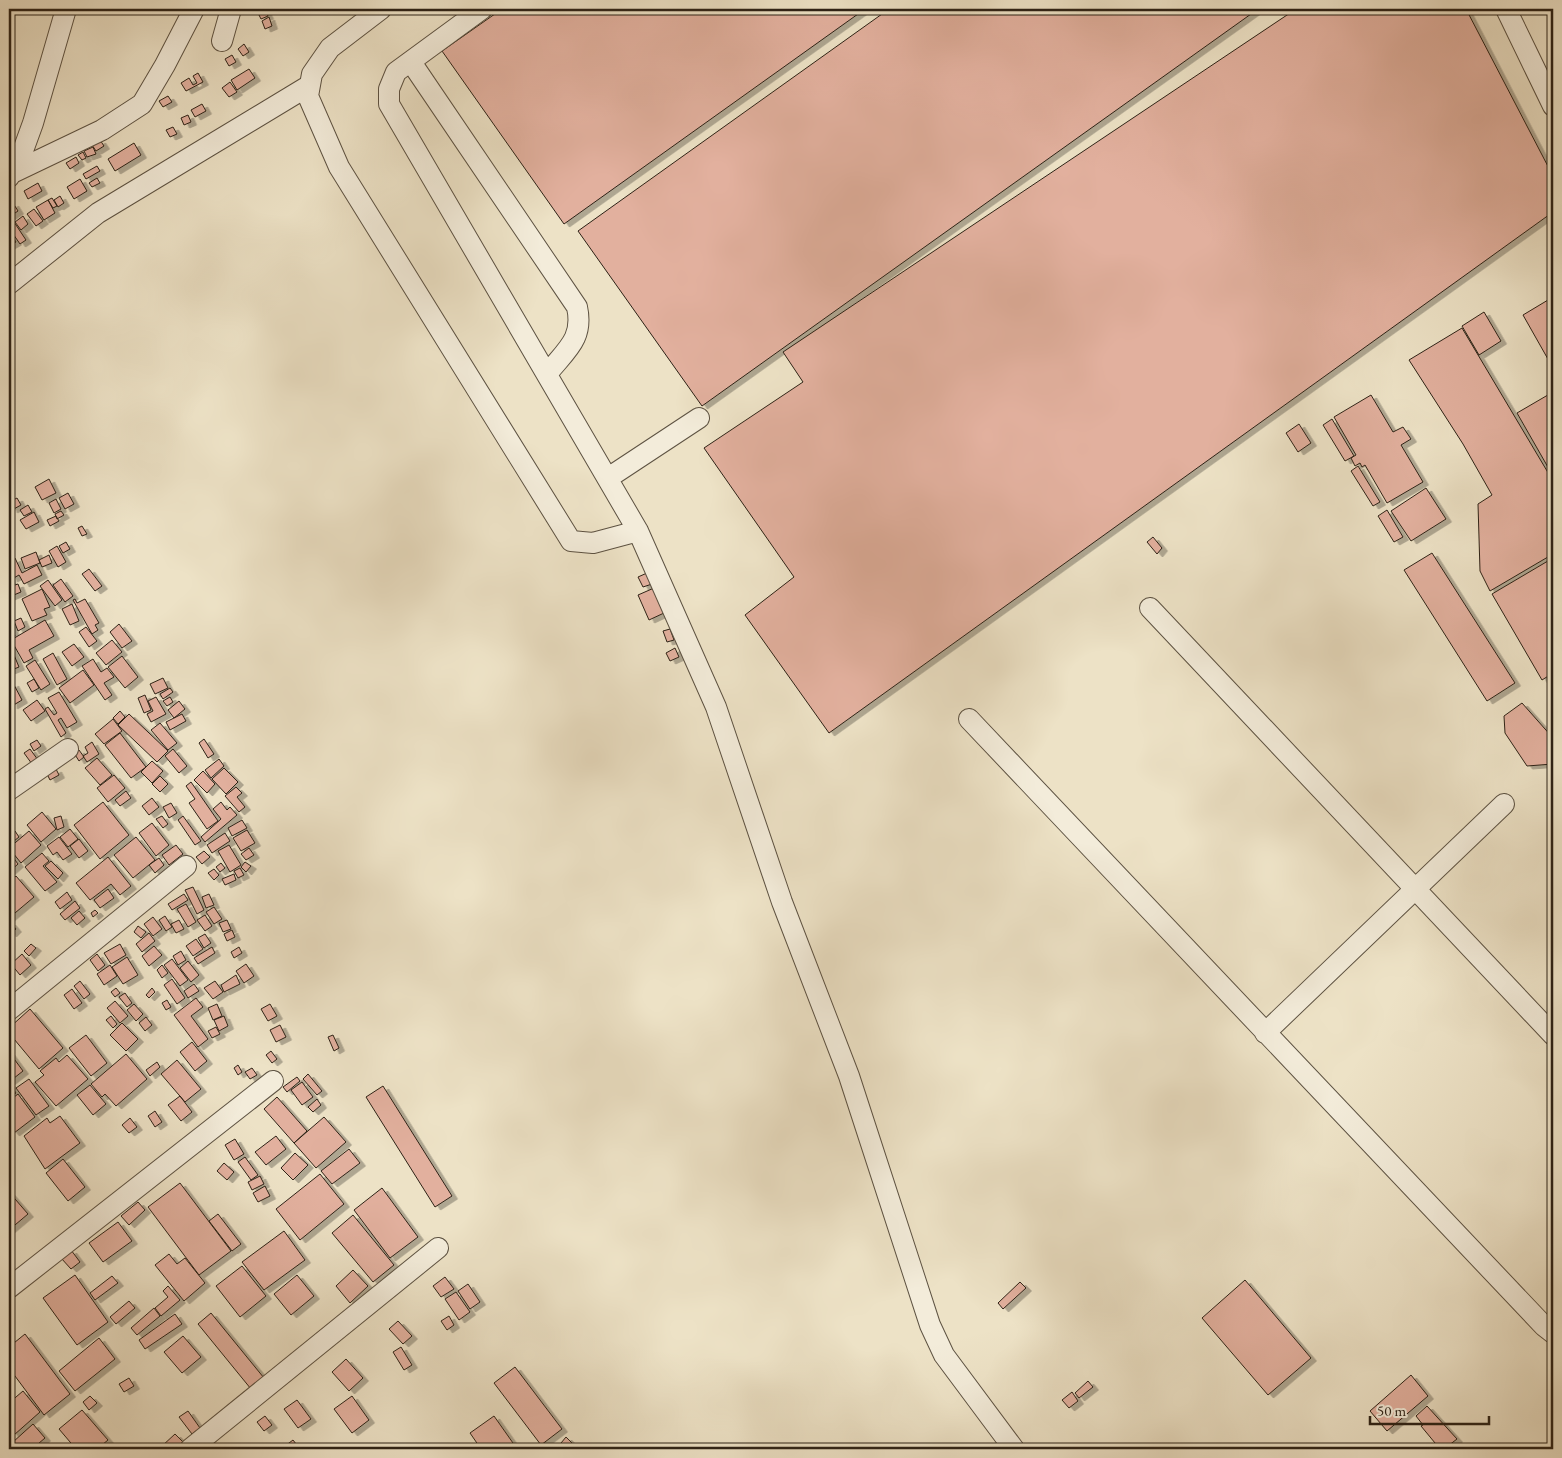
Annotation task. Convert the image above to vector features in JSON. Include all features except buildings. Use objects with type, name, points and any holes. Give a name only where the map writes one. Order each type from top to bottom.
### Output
[{"type":"street","points":[[9,176],[20,156],[33,124],[66,9]]},
{"type":"street","points":[[9,176],[102,130],[142,104],[194,9]]},
{"type":"street","points":[[222,41],[231,9]]},
{"type":"street","points":[[381,9],[330,48],[312,74],[308,96],[339,167],[570,541],[594,543],[638,531]]},
{"type":"street","points":[[482,9],[396,72],[389,89],[389,104],[638,531],[716,706],[782,902],[849,1076],[930,1326],[944,1355],[1012,1449]]},
{"type":"street","points":[[1506,9],[1553,106]]},
{"type":"street","points":[[411,62],[577,307],[580,322],[577,335],[548,374]]},
{"type":"street","points":[[9,284],[98,213],[310,85]]},
{"type":"street","points":[[608,478],[699,418]]},
{"type":"street","points":[[1150,608],[1553,1035]]},
{"type":"street","points":[[969,719],[1265,1033],[1544,1326],[1553,1333]]},
{"type":"street","points":[[9,790],[68,749]]},
{"type":"street","points":[[1265,1033],[1414,888],[1504,804]]},
{"type":"street","points":[[9,1010],[186,866]]},
{"type":"street","points":[[9,1288],[272,1081]]},
{"type":"street","points":[[190,1449],[438,1248]]}]
